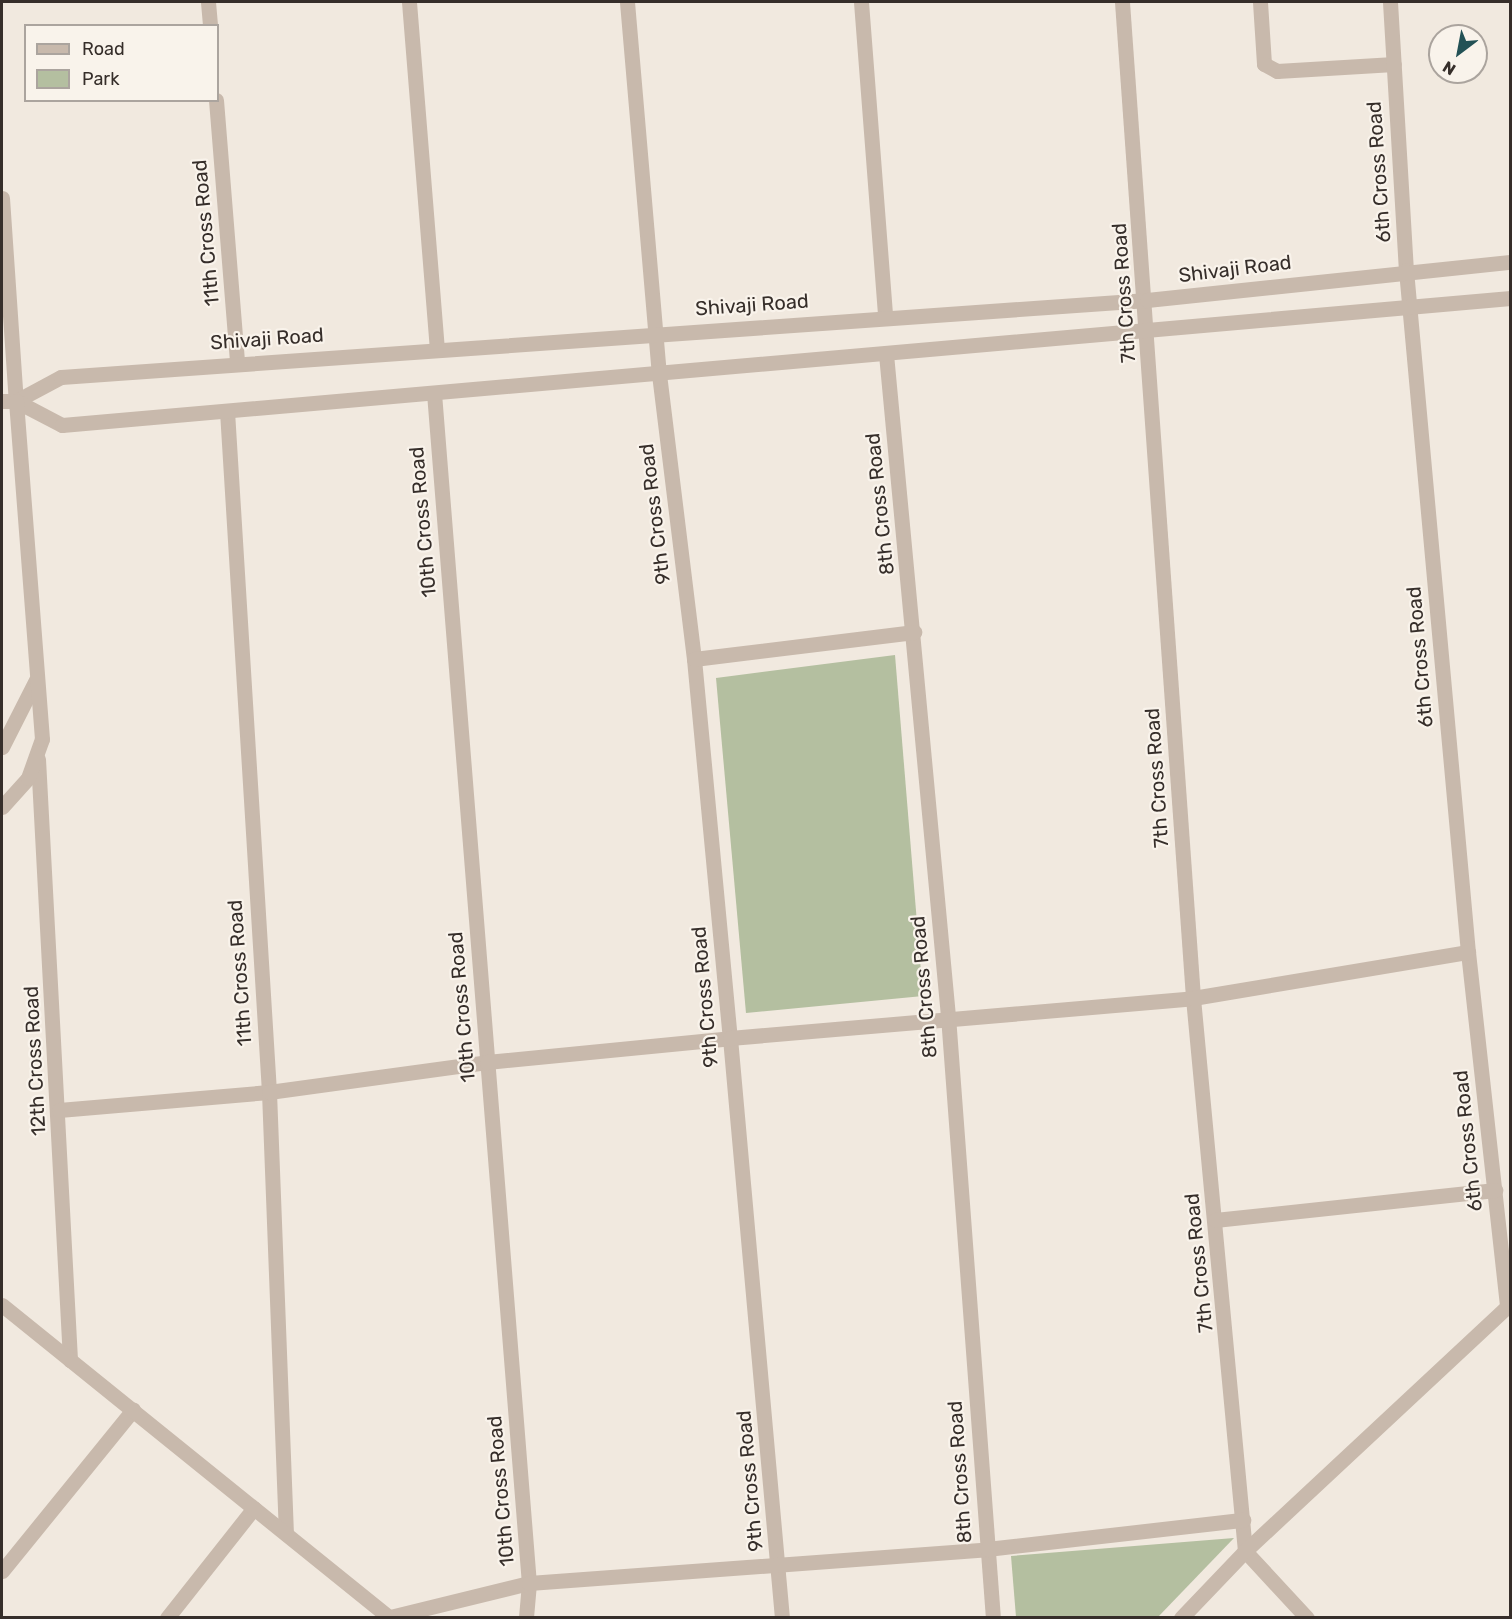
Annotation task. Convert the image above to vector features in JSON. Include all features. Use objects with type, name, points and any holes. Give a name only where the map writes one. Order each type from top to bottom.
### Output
[{"type":"street","points":[[208,2],[210,24]]},
{"type":"street","points":[[409,2],[437,350]]},
{"type":"street","points":[[627,2],[659,331]]},
{"type":"street","points":[[861,2],[885,317]]},
{"type":"street","name":"7th Cross Road","points":[[1122,2],[1147,300],[1193,998],[1245,1551]]},
{"type":"street","points":[[1260,2],[1264,64],[1277,71],[1394,64]]},
{"type":"street","name":"6th Cross Road","points":[[1390,2],[1406,270],[1467,952],[1509,1305]]},
{"type":"street","name":"11th Cross Road","points":[[216,102],[237,361]]},
{"type":"street","name":"12th Cross Road","points":[[2,198],[9,401],[42,739],[38,759],[59,1110],[70,1360]]},
{"type":"street","name":"Shivaji Road","points":[[9,401],[61,376],[237,361],[437,350],[659,331],[1147,300],[1406,270],[1510,262]]},
{"type":"street","points":[[9,401],[62,425],[1149,333],[1510,298]]},
{"type":"street","name":"9th Cross Road","points":[[659,331],[659,374],[694,659],[782,1617]]},
{"type":"street","name":"8th Cross Road","points":[[886,354],[914,632],[948,1016],[993,1617]]},
{"type":"street","name":"10th Cross Road","points":[[434,393],[529,1582],[526,1617]]},
{"type":"street","name":"11th Cross Road","points":[[227,411],[269,1092],[286,1534]]},
{"type":"street","points":[[694,659],[914,632]]},
{"type":"street","points":[[2,747],[36,680]]},
{"type":"street","points":[[2,807],[38,759]]},
{"type":"street","points":[[59,1110],[269,1092],[487,1062],[948,1016],[1193,998],[1467,952]]},
{"type":"street","points":[[1215,1220],[1495,1190]]},
{"type":"street","points":[[2,1305],[388,1617],[529,1582],[778,1562],[987,1549],[1243,1520]]},
{"type":"street","points":[[1181,1617],[1245,1551],[1509,1305]]},
{"type":"street","points":[[2,1571],[133,1410]]},
{"type":"street","points":[[167,1617],[255,1508]]},
{"type":"street","points":[[1245,1551],[1307,1617]]},
{"type":"green space","points":[[895,655],[923,996],[746,1013],[716,678]]},
{"type":"green space","points":[[1234,1538],[1158,1617],[1016,1617],[1011,1556]]}]
